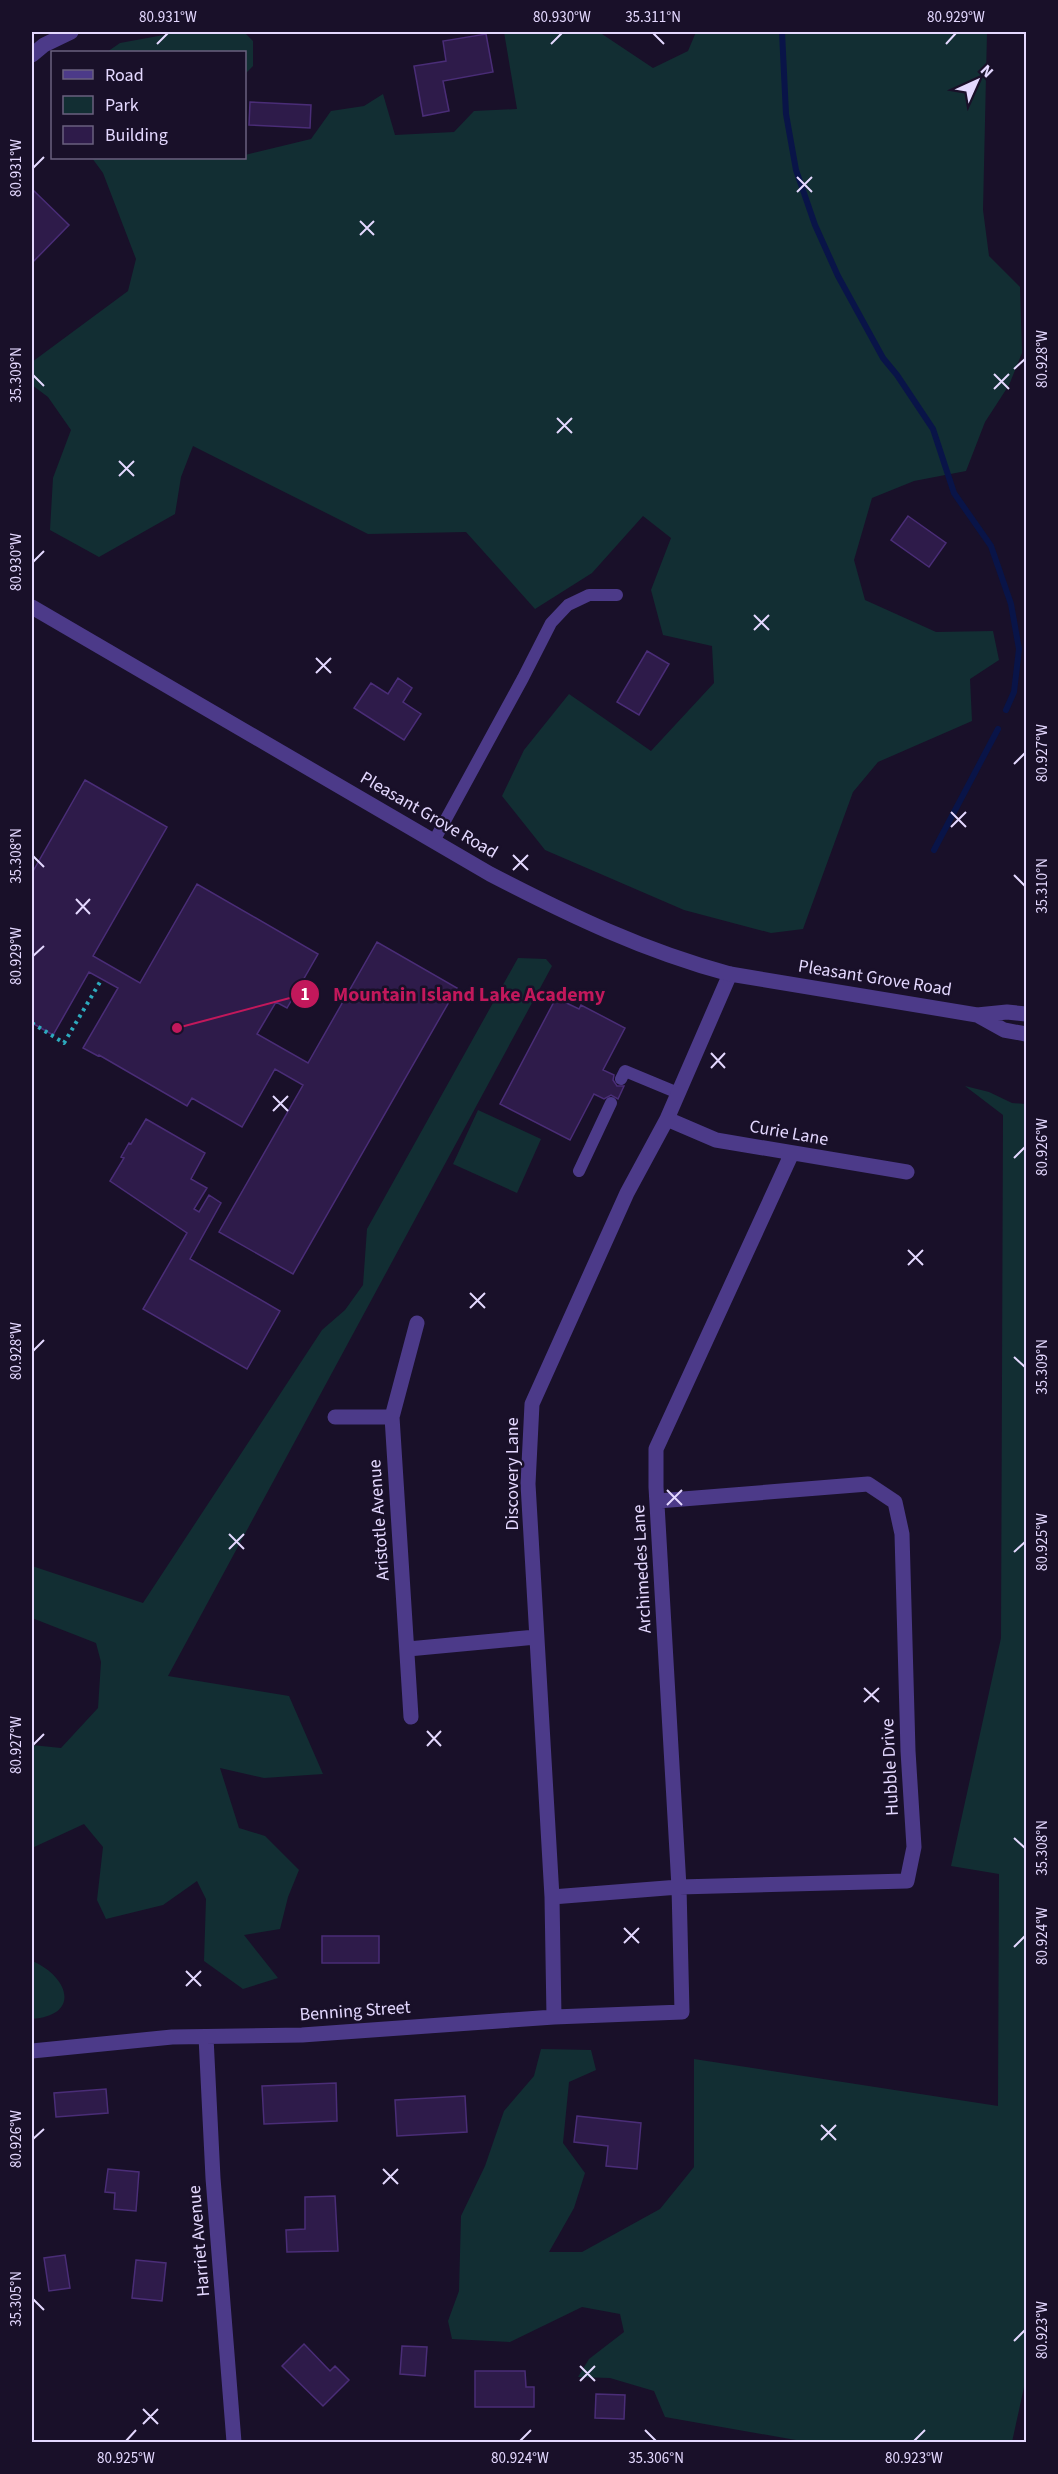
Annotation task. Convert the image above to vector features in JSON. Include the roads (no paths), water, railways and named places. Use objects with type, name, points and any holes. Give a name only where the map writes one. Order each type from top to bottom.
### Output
[{"type":"street","points":[[32,55],[44,45],[71,32]]},
{"type":"street","name":"Pleasant Grove Road","points":[[32,607],[490,874],[633,943],[730,974],[977,1014],[1008,1012],[1026,1014]]},
{"type":"street","name":"Discovery Lane","points":[[554,2017],[552,1897],[528,1484],[532,1404],[627,1193],[667,1119],[730,974]]},
{"type":"street","name":"Pleasant Grove Road","points":[[977,1014],[1004,1030],[1026,1034]]},
{"type":"street","name":"Curie Lane","points":[[667,1119],[716,1140],[907,1172]]},
{"type":"street","name":"Archimedes Lane","points":[[682,2012],[679,1887],[656,1449],[792,1153]]},
{"type":"street","name":"Aristotle Avenue","points":[[411,1717],[392,1417],[417,1323]]},
{"type":"street","points":[[335,1417],[392,1417]]},
{"type":"street","name":"Hubble Drive","points":[[552,1897],[679,1887],[907,1881],[914,1847],[908,1750],[902,1534],[895,1502],[868,1484],[658,1502]]},
{"type":"street","points":[[408,1649],[536,1637]]},
{"type":"street","name":"Benning Street","points":[[32,2051],[172,2037],[302,2034],[554,2017],[682,2012]]},
{"type":"street","name":"Harriet Avenue","points":[[206,2037],[213,2178],[234,2442]]},
{"type":"lane","points":[[434,841],[551,623],[568,605],[589,595],[617,595]]},
{"type":"lane","points":[[621,1079],[626,1071],[678,1093]]},
{"type":"lane","points":[[579,1171],[610,1103]]},
{"type":"waterway","points":[[782,32],[786,114],[796,170],[815,225],[838,276],[883,358],[933,429],[954,493],[991,546],[1011,604],[1019,649],[1014,692],[1006,710]]},
{"type":"waterway","points":[[934,850],[998,729]]},
{"type":"place","name":"Mountain Island Lake Academy","points":[[177,1028]]}]
